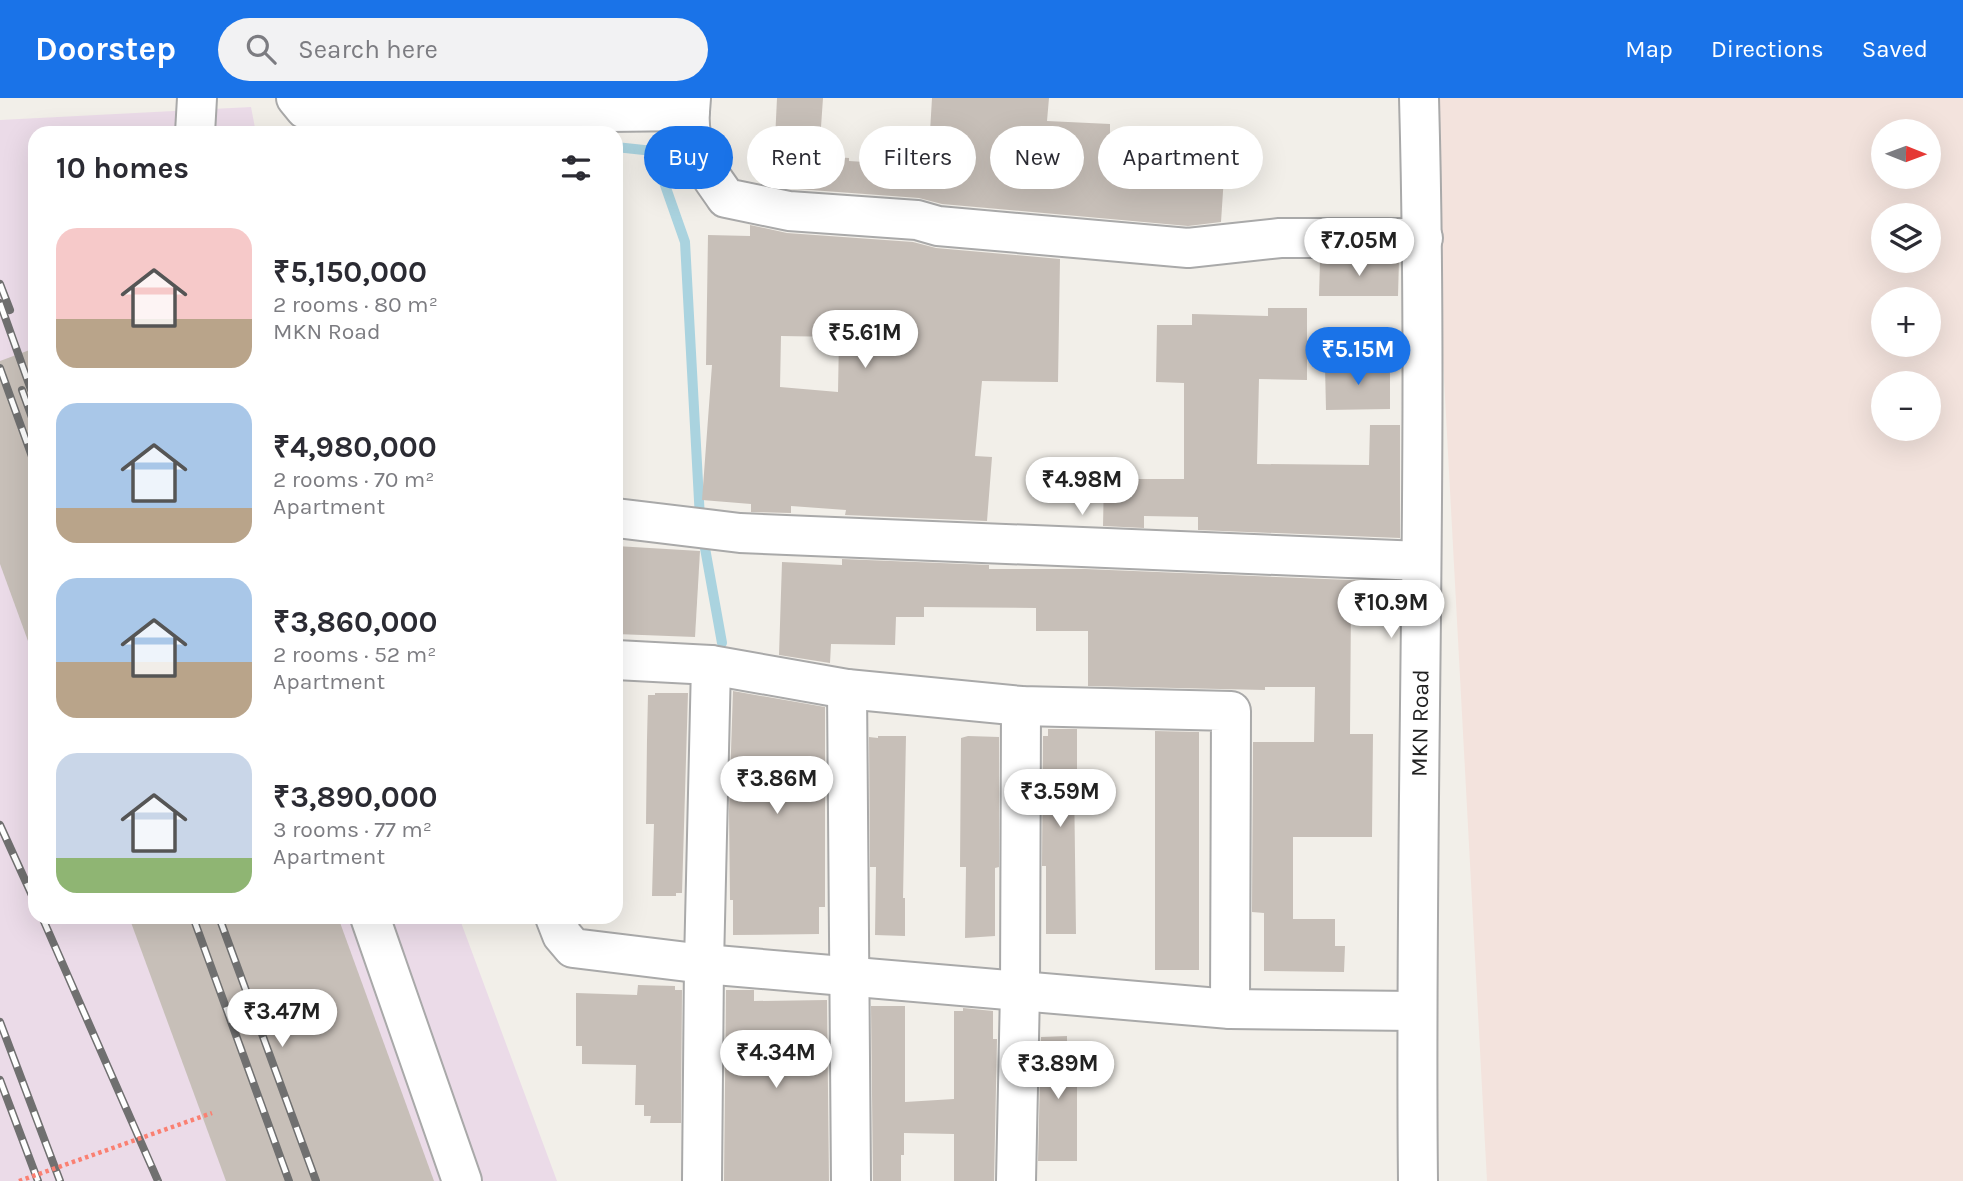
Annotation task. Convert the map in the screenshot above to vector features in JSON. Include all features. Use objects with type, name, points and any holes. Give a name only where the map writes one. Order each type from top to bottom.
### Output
[{"type":"street","points":[[195,126],[197,98]]},
{"type":"street","points":[[296,98],[305,109],[327,112],[439,106],[691,104],[690,134],[696,155],[726,198],[789,211],[917,220],[939,226],[1188,248],[1280,239],[1423,238]]},
{"type":"street","name":"MKN Road","points":[[1418,1181],[1416,1011],[1424,420],[1419,98]]},
{"type":"street","points":[[623,519],[740,533],[1421,561]]},
{"type":"street","points":[[623,660],[711,665],[847,689],[1021,706],[1231,711],[1230,1009]]},
{"type":"street","points":[[702,1181],[711,665]]},
{"type":"street","points":[[847,689],[850,1181]]},
{"type":"street","points":[[1016,1181],[1021,706]]},
{"type":"street","points":[[372,924],[462,1181]]},
{"type":"street","points":[[558,924],[562,935],[573,948],[704,964],[1230,1009],[1416,1011]]},
{"type":"path","points":[[19,1181],[212,1113]]},
{"type":"shaded area","points":[[1429,98],[1963,98],[1963,1181],[1487,1181]]},
{"type":"shaded area","points":[[251,107],[255,126],[28,126],[28,924],[462,924],[557,1181],[0,1181],[0,120]]},
{"type":"building","points":[[777,98],[823,98],[821,126],[776,126]]},
{"type":"building","points":[[932,98],[1049,98],[1047,121],[1110,124],[1098,126],[1098,189],[1223,189],[1221,222],[1188,226],[942,204],[919,198],[798,189],[845,189],[845,158],[859,162],[859,189],[976,189],[976,126],[930,126]]},
{"type":"building","points":[[750,225],[787,233],[913,242],[936,248],[1060,259],[1058,382],[982,381],[975,456],[992,457],[987,521],[845,515],[846,510],[791,506],[791,513],[751,512],[751,504],[702,500],[712,365],[706,365],[708,235],[750,236]],"holes":[[[781,336],[839,337],[838,392],[780,387]]]},
{"type":"building","points":[[1320,260],[1399,260],[1398,296],[1319,296]]},
{"type":"building","points":[[1268,308],[1307,308],[1307,380],[1259,379],[1257,464],[1369,465],[1370,425],[1400,425],[1400,538],[1198,530],[1198,517],[1144,516],[1144,528],[1103,526],[1104,479],[1184,479],[1184,383],[1156,382],[1157,325],[1192,325],[1192,314],[1268,316]]},
{"type":"building","points":[[28,351],[28,641],[0,564],[0,361]]},
{"type":"building","points":[[1390,365],[1390,409],[1326,410],[1325,366]]},
{"type":"building","points":[[623,546],[700,551],[695,637],[623,634]]},
{"type":"building","points":[[842,559],[989,565],[989,569],[1085,569],[1399,582],[1399,601],[1351,601],[1350,734],[1373,734],[1372,837],[1293,837],[1293,919],[1335,919],[1335,946],[1345,946],[1344,972],[1264,971],[1264,913],[1252,912],[1253,742],[1314,742],[1315,687],[1265,687],[1265,690],[1088,686],[1088,631],[1036,631],[1036,608],[924,607],[924,617],[896,617],[895,645],[831,644],[830,663],[779,655],[782,562],[842,565]]},
{"type":"building","points":[[733,691],[825,707],[825,907],[819,907],[819,934],[733,935],[729,811]]},
{"type":"building","points":[[688,693],[682,893],[676,893],[676,896],[652,896],[654,824],[646,824],[647,740],[648,695]]},
{"type":"building","points":[[1048,729],[1077,729],[1077,777],[1074,777],[1076,934],[1046,934],[1046,866],[1042,866],[1043,736],[1048,736]]},
{"type":"building","points":[[1155,731],[1199,732],[1199,970],[1155,970]]},
{"type":"building","points":[[906,736],[903,898],[905,936],[875,935],[876,867],[870,867],[869,737]]},
{"type":"building","points":[[999,737],[999,867],[995,868],[995,936],[965,938],[966,867],[960,867],[961,738]]},
{"type":"building","points":[[132,924],[341,924],[434,1181],[226,1181]]},
{"type":"building","points":[[638,985],[675,986],[675,990],[682,990],[681,1123],[650,1123],[651,1116],[644,1116],[644,1105],[635,1105],[636,1065],[582,1064],[582,1046],[576,1046],[576,993],[637,995]]},
{"type":"building","points":[[726,990],[754,990],[754,1001],[827,1000],[829,1181],[724,1181]]},
{"type":"building","points":[[871,1006],[905,1006],[905,1102],[954,1099],[954,1011],[963,1011],[963,1008],[993,1011],[993,1039],[997,1039],[994,1181],[954,1181],[954,1134],[904,1133],[901,1181],[873,1181]]},
{"type":"building","points":[[1067,1036],[1067,1044],[1077,1044],[1077,1161],[1038,1161],[1041,1037]]},
{"type":"waterway","points":[[623,148],[653,151],[685,242],[700,519]]},
{"type":"waterway","points":[[703,537],[722,643]]},
{"type":"railway","points":[[0,284],[10,310]]},
{"type":"railway","points":[[0,303],[28,381]]},
{"type":"railway","points":[[0,368],[28,446]]},
{"type":"railway","points":[[22,390],[28,407]]},
{"type":"railway","points":[[0,825],[28,887]]},
{"type":"railway","points":[[45,924],[158,1181]]},
{"type":"railway","points":[[196,924],[289,1181]]},
{"type":"railway","points":[[222,924],[316,1181]]},
{"type":"railway","points":[[0,1022],[60,1181]]},
{"type":"railway","points":[[0,1080],[38,1181]]}]
